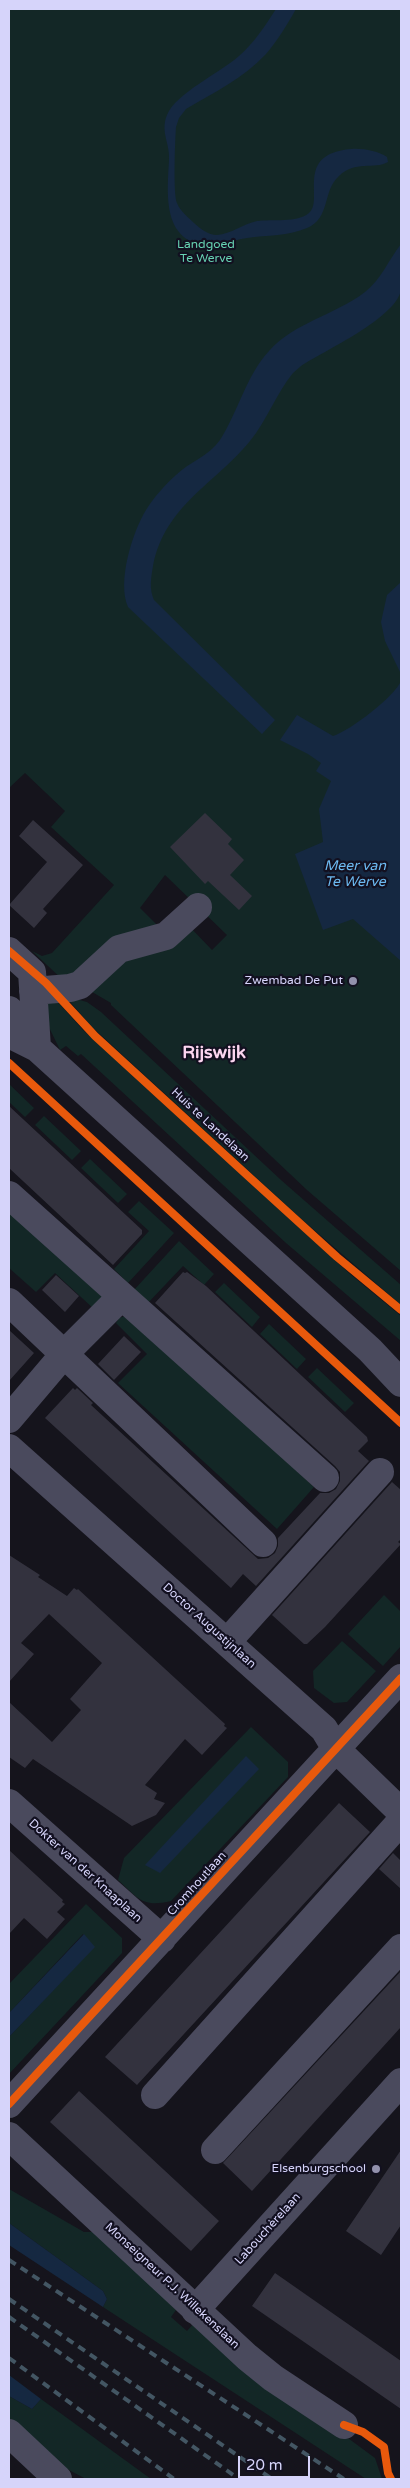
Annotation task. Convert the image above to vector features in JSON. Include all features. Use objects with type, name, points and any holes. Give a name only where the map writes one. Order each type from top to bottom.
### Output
[{"type":"street","points":[[33,991],[70,988],[80,985],[119,949],[166,936],[198,907]]},
{"type":"street","points":[[9,951],[32,972],[37,1048]]},
{"type":"street","points":[[9,1010],[24,1024],[37,1048]]},
{"type":"street","points":[[9,1034],[37,1048],[370,1350],[401,1383]]},
{"type":"street","points":[[9,1195],[325,1478]]},
{"type":"street","points":[[9,1419],[64,1353],[121,1297]]},
{"type":"street","points":[[9,1302],[263,1543]]},
{"type":"street","points":[[370,1350],[401,1368]]},
{"type":"street","name":"Doctor Augustijnlaan","points":[[9,1448],[324,1729],[336,1749],[401,1812]]},
{"type":"street","points":[[227,1642],[380,1472]]},
{"type":"street","name":"Cromhoutlaan","points":[[9,2104],[401,1678]]},
{"type":"street","name":"Dokter van der Knaaplaan","points":[[9,1803],[162,1939]]},
{"type":"street","points":[[155,2095],[401,1821]]},
{"type":"street","points":[[215,2150],[401,1948]]},
{"type":"street","name":"Labouchèrelaan","points":[[195,2310],[401,2082]]},
{"type":"street","name":"Monseigneur P.J. Willekenslaan","points":[[9,2136],[124,2241],[195,2310],[273,2378],[344,2425]]},
{"type":"street","points":[[9,2433],[58,2479]]},
{"type":"green space","name":"Landgoed Te Werve","points":[[9,9],[401,9],[401,1271],[307,1190],[111,1003],[87,989],[109,965],[188,925],[212,950],[227,935],[165,875],[140,908],[164,932],[64,981],[32,951],[42,956],[52,953],[114,885],[51,827],[65,811],[25,773],[9,788]]},
{"type":"green space","points":[[49,992],[83,1030],[350,1274],[401,1316],[401,1341],[286,1243],[81,1054],[78,1056],[66,1046],[60,1050],[46,1021]]},
{"type":"green space","points":[[65,996],[87,1002],[101,1012],[281,1180],[401,1285],[401,1305],[298,1216],[91,1026]]},
{"type":"green space","points":[[9,1084],[34,1108],[25,1117],[9,1102]]},
{"type":"green space","points":[[44,1116],[81,1151],[72,1160],[35,1125]]},
{"type":"green space","points":[[90,1159],[127,1194],[118,1203],[81,1168]]},
{"type":"green space","points":[[139,1201],[174,1233],[128,1283],[114,1269],[149,1231],[128,1212]]},
{"type":"green space","points":[[9,1205],[106,1298],[95,1310],[55,1273],[36,1292],[9,1268]]},
{"type":"green space","points":[[179,1241],[214,1274],[204,1285],[183,1266],[147,1304],[133,1291]]},
{"type":"green space","points":[[224,1283],[260,1317],[252,1327],[215,1292]]},
{"type":"green space","points":[[129,1315],[314,1487],[277,1529],[118,1383],[147,1354],[116,1323],[119,1318]]},
{"type":"green space","points":[[269,1324],[306,1359],[297,1369],[260,1334]]},
{"type":"green space","points":[[317,1368],[354,1403],[345,1412],[308,1377]]},
{"type":"green space","points":[[384,1595],[401,1612],[401,1646],[383,1666],[348,1634]]},
{"type":"green space","points":[[342,1641],[376,1671],[347,1702],[334,1703],[314,1688],[313,1671]]},
{"type":"green space","points":[[251,1727],[288,1762],[288,1777],[171,1901],[153,1903],[141,1900],[118,1880],[124,1858]]},
{"type":"green space","points":[[86,1904],[122,1938],[122,1953],[9,2074],[9,2037],[94,1947],[83,1934],[9,2013],[9,1984]]},
{"type":"green space","points":[[9,2189],[84,2232],[100,2232],[176,2310],[171,2317],[187,2331],[193,2324],[375,2458],[382,2479],[366,2479],[103,2307],[107,2299],[103,2291],[9,2223]]},
{"type":"green space","points":[[9,2396],[32,2409],[41,2399],[151,2479],[86,2479],[52,2461],[9,2424]]},
{"type":"water","points":[[276,9],[296,9],[266,54],[238,78],[186,109],[179,118],[176,127],[175,179],[176,198],[180,209],[202,229],[217,235],[257,221],[298,218],[309,213],[313,207],[314,178],[316,168],[322,159],[333,153],[360,149],[383,155],[387,157],[388,162],[351,168],[345,171],[330,189],[320,218],[315,224],[307,228],[285,234],[247,238],[217,244],[199,244],[187,239],[178,231],[169,209],[169,153],[164,127],[165,121],[172,107],[179,99],[231,63],[244,51],[259,34]]},
{"type":"water","points":[[401,244],[402,285],[396,301],[386,312],[358,333],[301,366],[293,373],[250,441],[193,497],[168,527],[159,545],[153,566],[151,588],[154,600],[275,720],[262,734],[128,607],[124,585],[131,544],[146,510],[160,491],[181,470],[210,450],[220,440],[254,372],[269,351],[291,333],[365,292],[380,275]]},
{"type":"water","points":[[401,582],[401,674],[385,641],[381,622],[387,595]]},
{"type":"water","name":"Meer van Te Werve","points":[[401,681],[401,961],[353,919],[323,930],[295,854],[323,842],[319,809],[331,781],[316,771],[321,763],[280,740],[297,715],[333,736],[341,733],[381,704]]},
{"type":"water","points":[[246,1756],[259,1769],[160,1873],[145,1865]]},
{"type":"water","points":[[84,1934],[95,1947],[9,2037],[9,2013]]},
{"type":"water","points":[[9,2223],[103,2291],[107,2299],[103,2307],[9,2245]]},
{"type":"water","points":[[9,2375],[41,2399],[32,2409],[9,2396]]},
{"type":"building","points":[[205,813],[232,839],[228,844],[244,860],[230,875],[252,896],[239,910],[208,881],[205,884],[170,847]]},
{"type":"building","points":[[33,820],[83,865],[43,909],[47,913],[34,928],[9,905],[47,862],[19,836]]},
{"type":"building","points":[[9,1106],[142,1230],[142,1234],[113,1265],[9,1168]]},
{"type":"building","points":[[183,1272],[187,1272],[206,1286],[367,1437],[368,1441],[358,1451],[369,1461],[256,1586],[243,1574],[231,1588],[45,1418],[73,1388],[75,1390],[77,1388],[93,1403],[91,1405],[258,1559],[268,1558],[275,1553],[278,1546],[278,1538],[320,1493],[329,1493],[336,1489],[340,1481],[340,1472],[335,1466],[155,1303]]},
{"type":"building","points":[[56,1275],[79,1296],[65,1312],[42,1290]]},
{"type":"building","points":[[9,1330],[34,1353],[9,1381]]},
{"type":"building","points":[[124,1336],[141,1352],[114,1380],[98,1364]]},
{"type":"building","points":[[392,1482],[401,1490],[401,1539],[398,1542],[401,1544],[325,1627],[307,1644],[304,1644],[272,1615]]},
{"type":"building","points":[[9,1555],[40,1575],[38,1577],[67,1596],[74,1588],[78,1589],[225,1724],[224,1726],[227,1728],[202,1755],[185,1739],[145,1785],[157,1793],[154,1799],[165,1803],[156,1815],[132,1826],[33,1759],[25,1768],[9,1757],[9,1702],[52,1742],[81,1710],[70,1699],[102,1663],[49,1614],[21,1643],[34,1654],[9,1682]]},
{"type":"building","points":[[339,1803],[370,1832],[137,2085],[105,2057]]},
{"type":"building","points":[[9,1850],[65,1904],[57,1912],[65,1919],[47,1939],[24,1918],[9,1934]]},
{"type":"building","points":[[393,1853],[401,1861],[401,1889],[379,1869]]},
{"type":"building","points":[[401,1971],[401,2027],[252,2191],[223,2163]]},
{"type":"building","points":[[79,2091],[219,2221],[191,2251],[50,2122]]},
{"type":"building","points":[[401,2150],[401,2225],[381,2255],[346,2231]]},
{"type":"building","points":[[275,2273],[401,2361],[401,2409],[252,2306]]},
{"type":"railway","points":[[9,2260],[344,2479]]},
{"type":"railway","points":[[9,2299],[272,2479]]},
{"type":"railway","points":[[9,2317],[239,2479]]},
{"type":"railway","points":[[9,2358],[174,2479]]},
{"type":"cycle path","name":"Huis te Landelaan","points":[[9,951],[46,983],[95,1036],[337,1257],[401,1310]]},
{"type":"cycle path","points":[[9,1063],[401,1423]]},
{"type":"cycle path","points":[[9,2104],[401,1678]]},
{"type":"cycle path","points":[[344,2425],[363,2432],[384,2447],[388,2473],[391,2479]]},
{"type":"place","name":"Zwembad De Put","points":[[353,981]]},
{"type":"place","name":"Elsenburgschool","points":[[376,2169]]},
{"type":"district","name":"Rijswijk","points":[[214,1053]]}]
